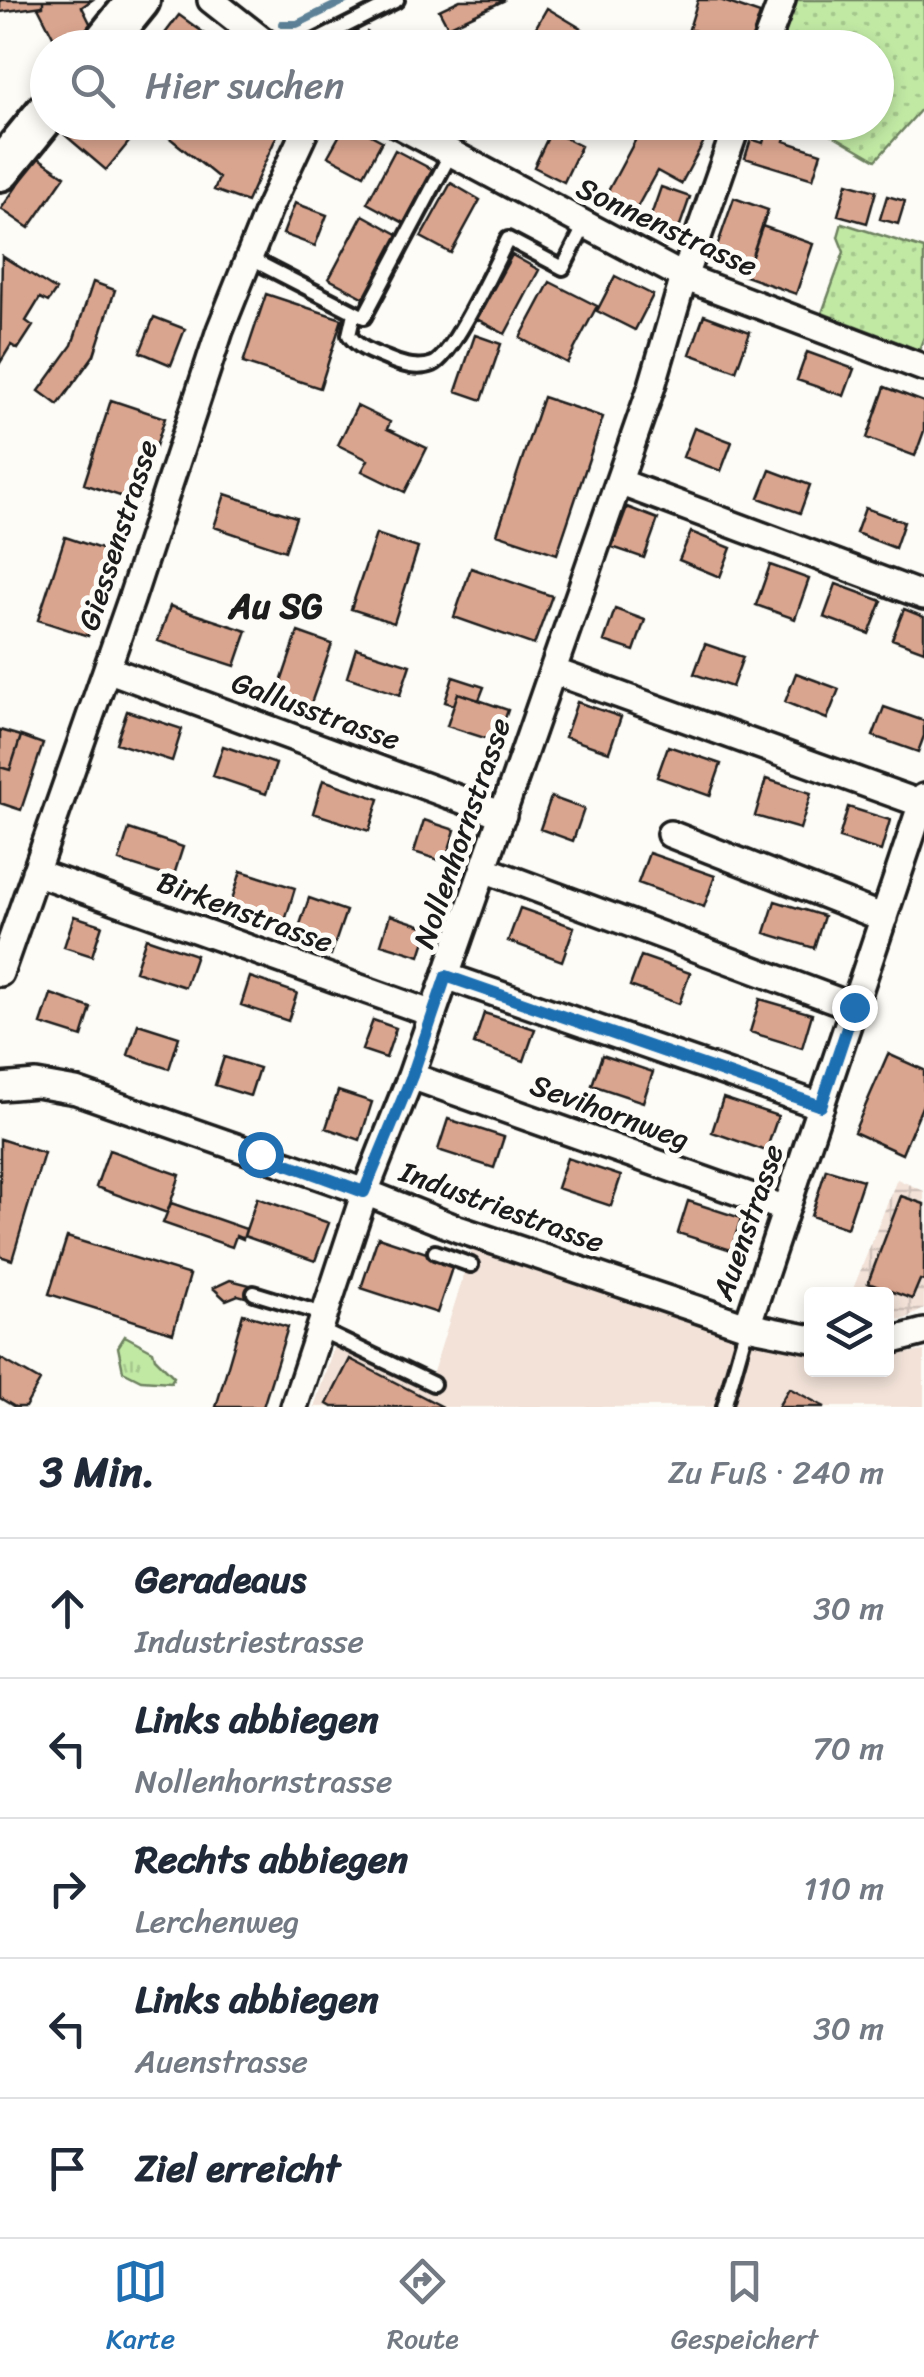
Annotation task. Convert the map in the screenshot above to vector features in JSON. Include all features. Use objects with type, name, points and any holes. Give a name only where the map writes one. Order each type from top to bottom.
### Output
[{"type":"main road","points":[[114,30],[138,0]]},
{"type":"main road","points":[[0,170],[30,133]]},
{"type":"street","points":[[211,0],[249,30]]},
{"type":"street","points":[[771,30],[782,0]]},
{"type":"street","name":"Giessenstrasse","points":[[0,973],[108,669],[220,330],[301,140]]},
{"type":"street","name":"Sonnenstrasse","points":[[427,140],[684,277],[924,368]]},
{"type":"street","name":"Nollenhornstrasse","points":[[294,1407],[364,1192],[412,1076],[619,482],[732,140]]},
{"type":"street","points":[[619,482],[924,596]]},
{"type":"street","name":"Gallusstrasse","points":[[108,669],[503,815]]},
{"type":"street","points":[[553,671],[923,800]]},
{"type":"street","name":"Auenstrasse","points":[[747,1326],[923,800]]},
{"type":"street","points":[[670,834],[884,918]]},
{"type":"street","points":[[484,869],[854,1007]]},
{"type":"street","name":"Birkenstrasse","points":[[35,872],[434,1014]]},
{"type":"street","points":[[446,976],[821,1106]]},
{"type":"street","name":"Sevihornweg","points":[[412,1076],[786,1209]]},
{"type":"street","name":"Industriestrasse","points":[[0,1086],[36,1084],[76,1092],[364,1192],[458,1230],[747,1326],[804,1337]]},
{"type":"street","points":[[894,1340],[924,1332]]},
{"type":"lane","points":[[338,30],[397,0]]},
{"type":"lane","points":[[249,258],[364,317],[451,153]]},
{"type":"lane","points":[[354,313],[349,335],[357,346],[415,368],[431,365],[440,360],[456,337],[508,239],[563,268],[584,227]]},
{"type":"lane","points":[[435,1252],[471,1264]]},
{"type":"lane","points":[[254,1293],[321,1321],[433,1384]]},
{"type":"lane","points":[[724,1407],[747,1326]]},
{"type":"shaded area","points":[[897,1179],[924,1191],[924,1309],[905,1319],[894,1320],[894,1287],[854,1287]]},
{"type":"shaded area","points":[[473,1246],[745,1340],[804,1351],[804,1377],[894,1377],[894,1354],[924,1351],[924,1407],[314,1407],[335,1344],[427,1391]]},
{"type":"green space","points":[[796,0],[924,0],[924,106],[894,140],[894,30],[785,30]]},
{"type":"green space","points":[[841,140],[894,140],[876,160]]},
{"type":"green space","points":[[842,223],[924,249],[924,337],[919,350],[822,313],[844,252],[838,237]]},
{"type":"green space","points":[[125,1336],[153,1351],[174,1377],[171,1382],[141,1380],[123,1371],[118,1347]]},
{"type":"building","points":[[0,0],[43,0],[43,6],[0,12]]},
{"type":"building","points":[[43,0],[92,0],[82,7],[94,30],[50,30],[38,7],[43,6]]},
{"type":"building","points":[[460,0],[505,0],[448,27],[439,10]]},
{"type":"building","points":[[698,0],[720,0],[760,14],[755,30],[689,29]]},
{"type":"building","points":[[547,8],[584,30],[534,30]]},
{"type":"building","points":[[179,15],[200,30],[168,30]]},
{"type":"building","points":[[71,140],[129,142],[106,170]]},
{"type":"building","points":[[172,140],[275,140],[247,202],[214,190],[219,178]]},
{"type":"building","points":[[337,140],[382,141],[364,175],[328,156]]},
{"type":"building","points":[[547,140],[569,140],[581,146],[564,182],[534,167]]},
{"type":"building","points":[[635,140],[703,143],[681,184],[657,171],[635,211],[606,195]]},
{"type":"building","points":[[751,140],[784,140],[821,153],[813,179],[745,158]]},
{"type":"building","points":[[395,150],[433,170],[404,223],[367,203]]},
{"type":"building","points":[[37,157],[65,176],[29,228],[1,209]]},
{"type":"building","points":[[451,183],[480,200],[451,253],[421,237]]},
{"type":"building","points":[[847,183],[876,191],[867,223],[838,215]]},
{"type":"building","points":[[661,187],[690,197],[676,237],[647,227]]},
{"type":"building","points":[[887,196],[905,201],[898,224],[880,219]]},
{"type":"building","points":[[734,198],[768,210],[745,276],[711,264]]},
{"type":"building","points":[[295,203],[327,215],[315,246],[283,234]]},
{"type":"building","points":[[363,215],[399,235],[365,298],[329,279]]},
{"type":"building","points":[[762,226],[813,244],[796,294],[745,276]]},
{"type":"building","points":[[512,255],[539,270],[505,334],[477,319]]},
{"type":"building","points":[[2,256],[56,290],[48,302],[40,298],[26,321],[33,326],[18,349],[11,345],[0,363]]},
{"type":"building","points":[[615,276],[653,295],[635,330],[597,311]]},
{"type":"building","points":[[93,282],[115,290],[94,355],[58,405],[39,391],[72,345]]},
{"type":"building","points":[[550,282],[597,306],[567,363],[520,338]]},
{"type":"building","points":[[266,294],[342,319],[320,388],[243,363]]},
{"type":"building","points":[[704,315],[750,332],[736,371],[690,354]]},
{"type":"building","points":[[154,317],[185,329],[171,365],[140,352]]},
{"type":"building","points":[[475,335],[501,344],[482,400],[456,391]]},
{"type":"building","points":[[807,352],[854,369],[844,396],[797,380]]},
{"type":"building","points":[[885,387],[924,402],[924,431],[915,456],[867,438]]},
{"type":"building","points":[[543,397],[603,417],[557,554],[497,534]]},
{"type":"building","points":[[111,400],[165,418],[138,502],[84,484]]},
{"type":"building","points":[[357,406],[390,422],[387,429],[427,448],[405,492],[362,471],[368,460],[338,445]]},
{"type":"building","points":[[694,428],[732,442],[721,471],[683,457]]},
{"type":"building","points":[[770,470],[810,485],[800,513],[759,498]]},
{"type":"building","points":[[225,494],[296,517],[285,551],[214,527]]},
{"type":"building","points":[[627,507],[658,519],[644,558],[612,547]]},
{"type":"building","points":[[865,508],[904,522],[895,548],[856,533]]},
{"type":"building","points":[[691,532],[731,548],[720,577],[679,560]]},
{"type":"building","points":[[376,534],[418,548],[394,623],[351,609]]},
{"type":"building","points":[[65,537],[116,554],[88,636],[38,620]]},
{"type":"building","points":[[770,565],[809,579],[795,619],[756,605]]},
{"type":"building","points":[[471,568],[552,596],[534,645],[454,617]]},
{"type":"building","points":[[836,584],[882,601],[869,634],[824,617]]},
{"type":"building","points":[[170,606],[247,631],[235,666],[158,641]]},
{"type":"building","points":[[615,609],[645,620],[634,651],[604,641]]},
{"type":"building","points":[[904,609],[924,617],[924,651],[892,639]]},
{"type":"building","points":[[298,632],[332,644],[309,709],[276,697]]},
{"type":"building","points":[[705,644],[743,657],[732,687],[694,674]]},
{"type":"building","points":[[356,648],[410,665],[400,695],[347,677]]},
{"type":"building","points":[[796,673],[839,689],[827,719],[785,702]]},
{"type":"building","points":[[453,677],[484,687],[479,700],[458,693],[454,705],[445,702]]},
{"type":"building","points":[[458,693],[508,710],[497,742],[447,726]]},
{"type":"building","points":[[577,702],[621,717],[609,752],[565,737]]},
{"type":"building","points":[[884,707],[924,721],[918,752],[873,736]]},
{"type":"building","points":[[127,711],[182,729],[172,761],[116,743]]},
{"type":"building","points":[[0,730],[21,736],[10,770],[0,767]]},
{"type":"building","points":[[21,736],[43,744],[21,810],[0,803],[0,767],[10,770]]},
{"type":"building","points":[[223,746],[276,764],[266,794],[213,776]]},
{"type":"building","points":[[668,746],[721,764],[710,796],[657,777]]},
{"type":"building","points":[[766,779],[811,793],[800,829],[755,816]]},
{"type":"building","points":[[323,780],[379,799],[369,831],[313,813]]},
{"type":"building","points":[[551,797],[584,809],[573,841],[540,829]]},
{"type":"building","points":[[848,807],[890,820],[881,851],[839,838]]},
{"type":"building","points":[[424,820],[455,830],[445,862],[414,852]]},
{"type":"building","points":[[129,829],[183,847],[173,878],[119,861]]},
{"type":"building","points":[[649,853],[715,876],[704,907],[638,883]]},
{"type":"building","points":[[241,871],[295,888],[285,921],[231,903]]},
{"type":"building","points":[[309,898],[346,911],[331,955],[294,942]]},
{"type":"building","points":[[775,901],[824,916],[814,948],[765,933]]},
{"type":"building","points":[[520,908],[574,927],[562,961],[508,941]]},
{"type":"building","points":[[390,915],[429,928],[420,956],[381,944]]},
{"type":"building","points":[[74,916],[102,925],[92,956],[64,947]]},
{"type":"building","points":[[146,938],[196,955],[185,987],[135,971]]},
{"type":"building","points":[[641,956],[690,973],[679,1004],[630,986]]},
{"type":"building","points":[[250,977],[297,993],[288,1021],[241,1005]]},
{"type":"building","points":[[51,994],[91,1008],[82,1037],[41,1024]]},
{"type":"building","points":[[760,999],[812,1014],[802,1048],[750,1032]]},
{"type":"building","points":[[484,1013],[535,1029],[524,1061],[474,1044]]},
{"type":"building","points":[[373,1020],[396,1028],[386,1058],[362,1050]]},
{"type":"building","points":[[138,1024],[179,1037],[169,1069],[128,1055]]},
{"type":"building","points":[[888,1054],[924,1070],[924,1102],[902,1154],[854,1132]]},
{"type":"building","points":[[602,1055],[653,1072],[643,1102],[592,1085]]},
{"type":"building","points":[[224,1057],[259,1068],[250,1096],[215,1085]]},
{"type":"building","points":[[338,1091],[372,1102],[360,1140],[326,1128]]},
{"type":"building","points":[[723,1098],[778,1116],[766,1151],[712,1132]]},
{"type":"building","points":[[448,1119],[504,1137],[494,1168],[438,1150]]},
{"type":"building","points":[[0,1139],[44,1153],[12,1260],[0,1256]]},
{"type":"building","points":[[109,1150],[180,1175],[167,1213],[96,1187]]},
{"type":"building","points":[[567,1158],[621,1176],[611,1206],[557,1188]]},
{"type":"building","points":[[826,1169],[863,1180],[847,1228],[811,1216]]},
{"type":"building","points":[[901,1196],[924,1204],[924,1281],[920,1280],[912,1299],[894,1292],[894,1287],[868,1283]]},
{"type":"building","points":[[257,1198],[329,1223],[315,1261],[244,1236]]},
{"type":"building","points":[[688,1201],[741,1218],[731,1250],[678,1233]]},
{"type":"building","points":[[171,1203],[246,1229],[243,1239],[236,1236],[232,1247],[163,1223]]},
{"type":"building","points":[[67,1237],[190,1275],[173,1333],[49,1294]]},
{"type":"building","points":[[378,1237],[454,1262],[437,1313],[361,1288]]},
{"type":"building","points":[[230,1280],[254,1286],[249,1298],[238,1295],[226,1300],[213,1288]]},
{"type":"building","points":[[243,1314],[288,1327],[263,1407],[216,1407]]},
{"type":"building","points":[[0,1358],[40,1381],[25,1407],[15,1407],[0,1398]]},
{"type":"building","points":[[350,1359],[443,1407],[332,1407],[327,1404]]},
{"type":"building","points":[[789,1388],[821,1405],[825,1407],[778,1407]]},
{"type":"waterway","points":[[282,24],[297,24],[346,0]]},
{"type":"district","name":"Au SG","points":[[276,606]]},
{"type":"route","points":[[260,1154],[364,1192],[412,1076],[446,976],[821,1106],[854,1007]]}]
